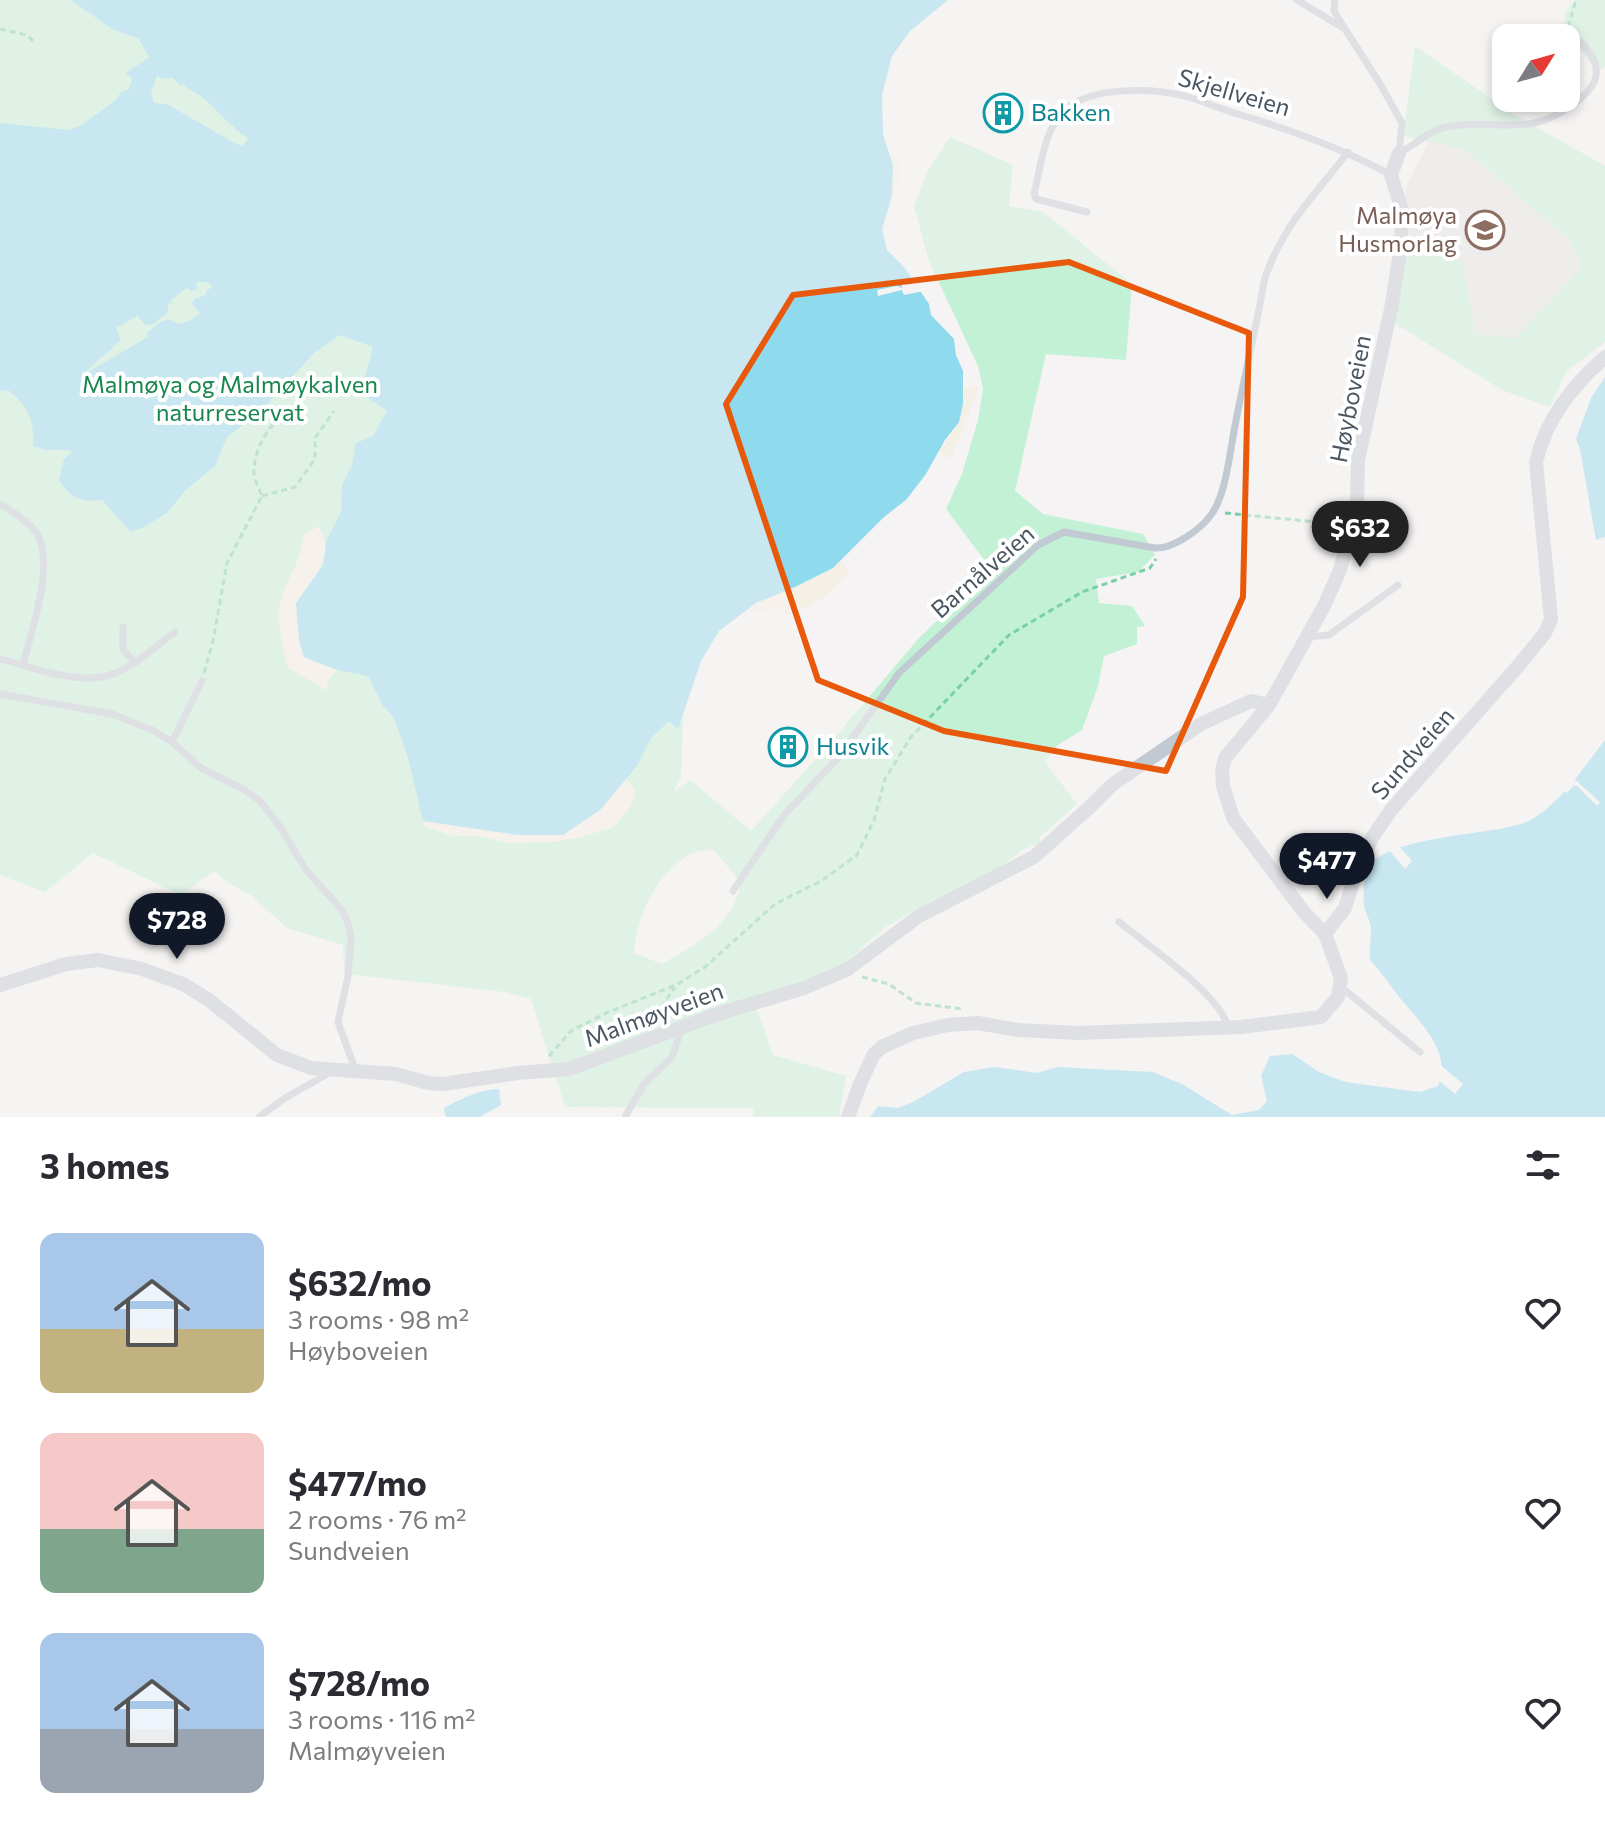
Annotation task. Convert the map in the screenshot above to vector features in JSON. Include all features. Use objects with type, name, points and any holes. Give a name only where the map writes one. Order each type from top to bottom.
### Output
[{"type":"street","points":[[1391,175],[1399,153]]},
{"type":"street","name":"Høyboveien","points":[[1325,934],[1303,911],[1241,831],[1228,807],[1222,771],[1225,758],[1269,705],[1340,570],[1357,506],[1362,436],[1391,309],[1401,246],[1402,210],[1391,175]]},
{"type":"street","name":"Sundveien","points":[[1325,934],[1345,908],[1356,872],[1372,838],[1391,810],[1545,633],[1551,619],[1536,462],[1539,448],[1555,412],[1577,384],[1605,357]]},
{"type":"street","name":"Malmøyveien","points":[[0,985],[84,960],[98,960],[172,979],[201,994],[283,1059],[311,1068],[396,1074],[443,1084],[569,1069],[833,976],[859,961],[919,916],[1034,857],[1113,784],[1201,724],[1251,701],[1269,705]]},
{"type":"street","points":[[848,1117],[874,1054],[913,1033],[948,1025],[978,1023],[1050,1033],[1228,1027],[1321,1017],[1338,997],[1341,987],[1339,969],[1325,934]]},
{"type":"lane","points":[[1297,0],[1345,29]]},
{"type":"lane","points":[[1335,0],[1334,11],[1402,123],[1399,153]]},
{"type":"lane","points":[[1580,42],[1596,70],[1593,84],[1580,97]]},
{"type":"lane","name":"Skjellveien","points":[[1087,212],[1036,199],[1034,194],[1046,146],[1057,120],[1073,104],[1104,94],[1150,91],[1185,96],[1348,152],[1391,175]]},
{"type":"lane","points":[[1399,153],[1438,129],[1524,126],[1539,123],[1560,112]]},
{"type":"lane","points":[[1161,548],[1176,545],[1213,511],[1230,455],[1264,281],[1272,257],[1288,227],[1348,152]]},
{"type":"lane","points":[[0,504],[33,529],[43,551],[42,580],[23,665]]},
{"type":"lane","name":"Barnålveien","points":[[733,891],[784,815],[839,757],[899,673],[1038,545],[1064,532],[1161,548]]},
{"type":"lane","points":[[1307,637],[1329,635],[1398,585]]},
{"type":"lane","points":[[123,627],[123,649],[134,662]]},
{"type":"lane","points":[[0,659],[76,676],[99,677],[117,673],[175,632]]},
{"type":"lane","points":[[172,742],[202,681]]},
{"type":"lane","points":[[0,694],[120,716],[172,742],[201,768],[243,789],[265,806],[306,870],[342,910],[348,923],[351,938],[348,976],[338,1022],[356,1072]]},
{"type":"lane","points":[[1119,922],[1173,964],[1226,1018],[1228,1027]]},
{"type":"lane","points":[[1341,987],[1420,1052]]},
{"type":"lane","points":[[625,1117],[644,1084],[672,1057],[682,1028]]},
{"type":"lane","points":[[259,1117],[285,1098],[333,1071]]},
{"type":"path","points":[[1569,24],[1576,0]]},
{"type":"path","points":[[0,29],[27,35],[34,42]]},
{"type":"path","points":[[202,681],[213,641],[227,563],[262,496],[254,472],[261,441],[284,411],[302,400]]},
{"type":"path","points":[[262,496],[295,487],[315,459],[315,438],[334,411]]},
{"type":"path","points":[[1213,511],[1342,525]]},
{"type":"path","points":[[538,1073],[553,1050],[571,1031],[606,1013],[677,985],[705,967],[775,904],[821,881],[857,855],[874,820],[885,779],[911,737],[1009,635],[1082,592],[1150,568],[1161,548]]},
{"type":"path","points":[[833,976],[879,980],[916,1003],[966,1009]]},
{"type":"path","points":[[636,1044],[677,985]]},
{"type":"highlighted area","points":[[1069,262],[1249,333],[1243,597],[1166,771],[944,731],[818,680],[726,404],[793,295]]},
{"type":"shaded area","points":[[1448,133],[1592,255],[1524,394],[1403,280],[1409,242],[1405,188],[1430,140]]},
{"type":"green space","name":"Malmøya og Malmøykalven naturreservat","points":[[0,0],[259,0],[683,717],[681,776],[673,793],[690,780],[751,831],[919,638],[991,569],[946,509],[962,474],[978,420],[983,389],[978,366],[929,261],[914,206],[928,171],[950,137],[1013,165],[1009,206],[1043,212],[1132,284],[1126,360],[1046,354],[1015,491],[1043,514],[1143,534],[1155,555],[1138,572],[1096,579],[1099,603],[1132,606],[1145,626],[1137,627],[1137,644],[1104,656],[1098,686],[1082,730],[1058,745],[1045,762],[1077,804],[1040,837],[1040,843],[1022,850],[1000,868],[970,885],[931,901],[884,928],[846,962],[753,998],[773,1055],[846,1076],[839,1117],[754,1117],[753,1108],[565,1107],[531,999],[505,992],[354,975],[344,971],[343,945],[287,928],[251,895],[228,883],[214,871],[181,895],[93,853],[45,892],[0,875]],"holes":[[[713,849],[741,882],[731,910],[712,932],[687,949],[662,964],[634,953],[639,925],[650,898],[666,874],[688,855]]]},
{"type":"green space","points":[[1575,0],[1605,0],[1605,66],[1598,72],[1580,50],[1580,24],[1564,24],[1566,11]]},
{"type":"green space","points":[[1415,46],[1492,99],[1492,112],[1511,112],[1605,166],[1605,342],[1566,372],[1550,407],[1502,390],[1388,319],[1401,232],[1463,264],[1475,333],[1515,339],[1582,266],[1570,240],[1464,149],[1403,136]]},
{"type":"sand","points":[[900,157],[901,176],[892,196],[891,159]]},
{"type":"sand","points":[[964,387],[979,387],[951,459],[939,452],[959,422]]},
{"type":"sand","points":[[319,526],[324,537],[324,557],[316,576],[296,603],[312,661],[337,670],[328,680],[327,691],[287,667],[279,617],[281,597],[299,556],[304,535]]},
{"type":"sand","points":[[840,561],[848,569],[847,575],[813,604],[790,613],[747,610],[818,576]]},
{"type":"sand","points":[[626,778],[636,791],[630,808],[612,828],[581,837],[552,842],[508,843],[479,836],[453,836],[424,826],[423,821],[518,835],[616,788]]},
{"type":"water","points":[[71,0],[948,0],[910,31],[892,56],[882,95],[883,134],[893,166],[892,196],[882,229],[887,250],[904,267],[929,304],[931,315],[954,339],[956,355],[963,371],[963,404],[959,422],[906,500],[884,517],[833,568],[756,603],[719,631],[701,661],[678,729],[669,721],[651,738],[637,766],[600,810],[563,835],[518,835],[423,821],[407,754],[394,718],[383,706],[368,676],[337,670],[304,657],[299,640],[296,603],[323,565],[327,539],[341,512],[342,485],[352,465],[356,443],[373,436],[387,411],[369,399],[362,388],[373,347],[340,335],[314,353],[260,412],[227,437],[215,466],[185,491],[167,513],[142,528],[130,531],[102,500],[77,498],[68,491],[59,480],[64,459],[71,450],[45,450],[33,446],[33,429],[25,408],[8,390],[0,391],[0,123],[68,130],[82,125],[129,89],[132,79],[126,73],[149,57],[139,39],[112,29]],"holes":[[[157,76],[173,78],[180,86],[182,84],[206,100],[248,138],[243,146],[167,104],[154,103],[151,92]],[[197,281],[209,283],[212,287],[206,295],[194,299],[192,303],[200,314],[178,324],[169,319],[160,322],[147,333],[148,337],[88,372],[80,388],[84,373],[121,340],[116,328],[137,316],[145,325],[153,324],[168,312],[171,300],[187,288],[191,291],[197,289]]]},
{"type":"water","points":[[1605,377],[1605,537],[1596,540],[1576,439],[1591,398]]},
{"type":"water","points":[[1605,740],[1605,1117],[870,1117],[878,1106],[898,1108],[964,1072],[994,1067],[1037,1073],[1057,1067],[1153,1072],[1182,1084],[1232,1115],[1259,1110],[1267,1101],[1261,1076],[1270,1056],[1292,1054],[1319,1072],[1345,1082],[1420,1092],[1438,1086],[1441,1063],[1434,1042],[1370,960],[1371,926],[1364,902],[1365,875],[1373,862],[1411,844],[1508,827],[1536,817],[1569,787]]},
{"type":"water","points":[[499,1089],[501,1105],[479,1117],[446,1117],[444,1108],[478,1093]]},
{"type":"pier","points":[[917,280],[924,291],[904,295],[902,290],[878,296],[877,290],[902,288],[902,283]]},
{"type":"pier","points":[[1571,776],[1600,802],[1597,806],[1577,786],[1574,785],[1567,793],[1562,789]]},
{"type":"pier","points":[[1398,845],[1412,861],[1405,869],[1388,849]]},
{"type":"pier","points":[[1438,1063],[1463,1084],[1455,1094],[1437,1079]]},
{"type":"place","name":"Bakken","points":[[1003,113]]},
{"type":"place","name":"Malmøya Husmorlag","points":[[1485,230]]},
{"type":"place","name":"Husvik","points":[[788,747]]}]
